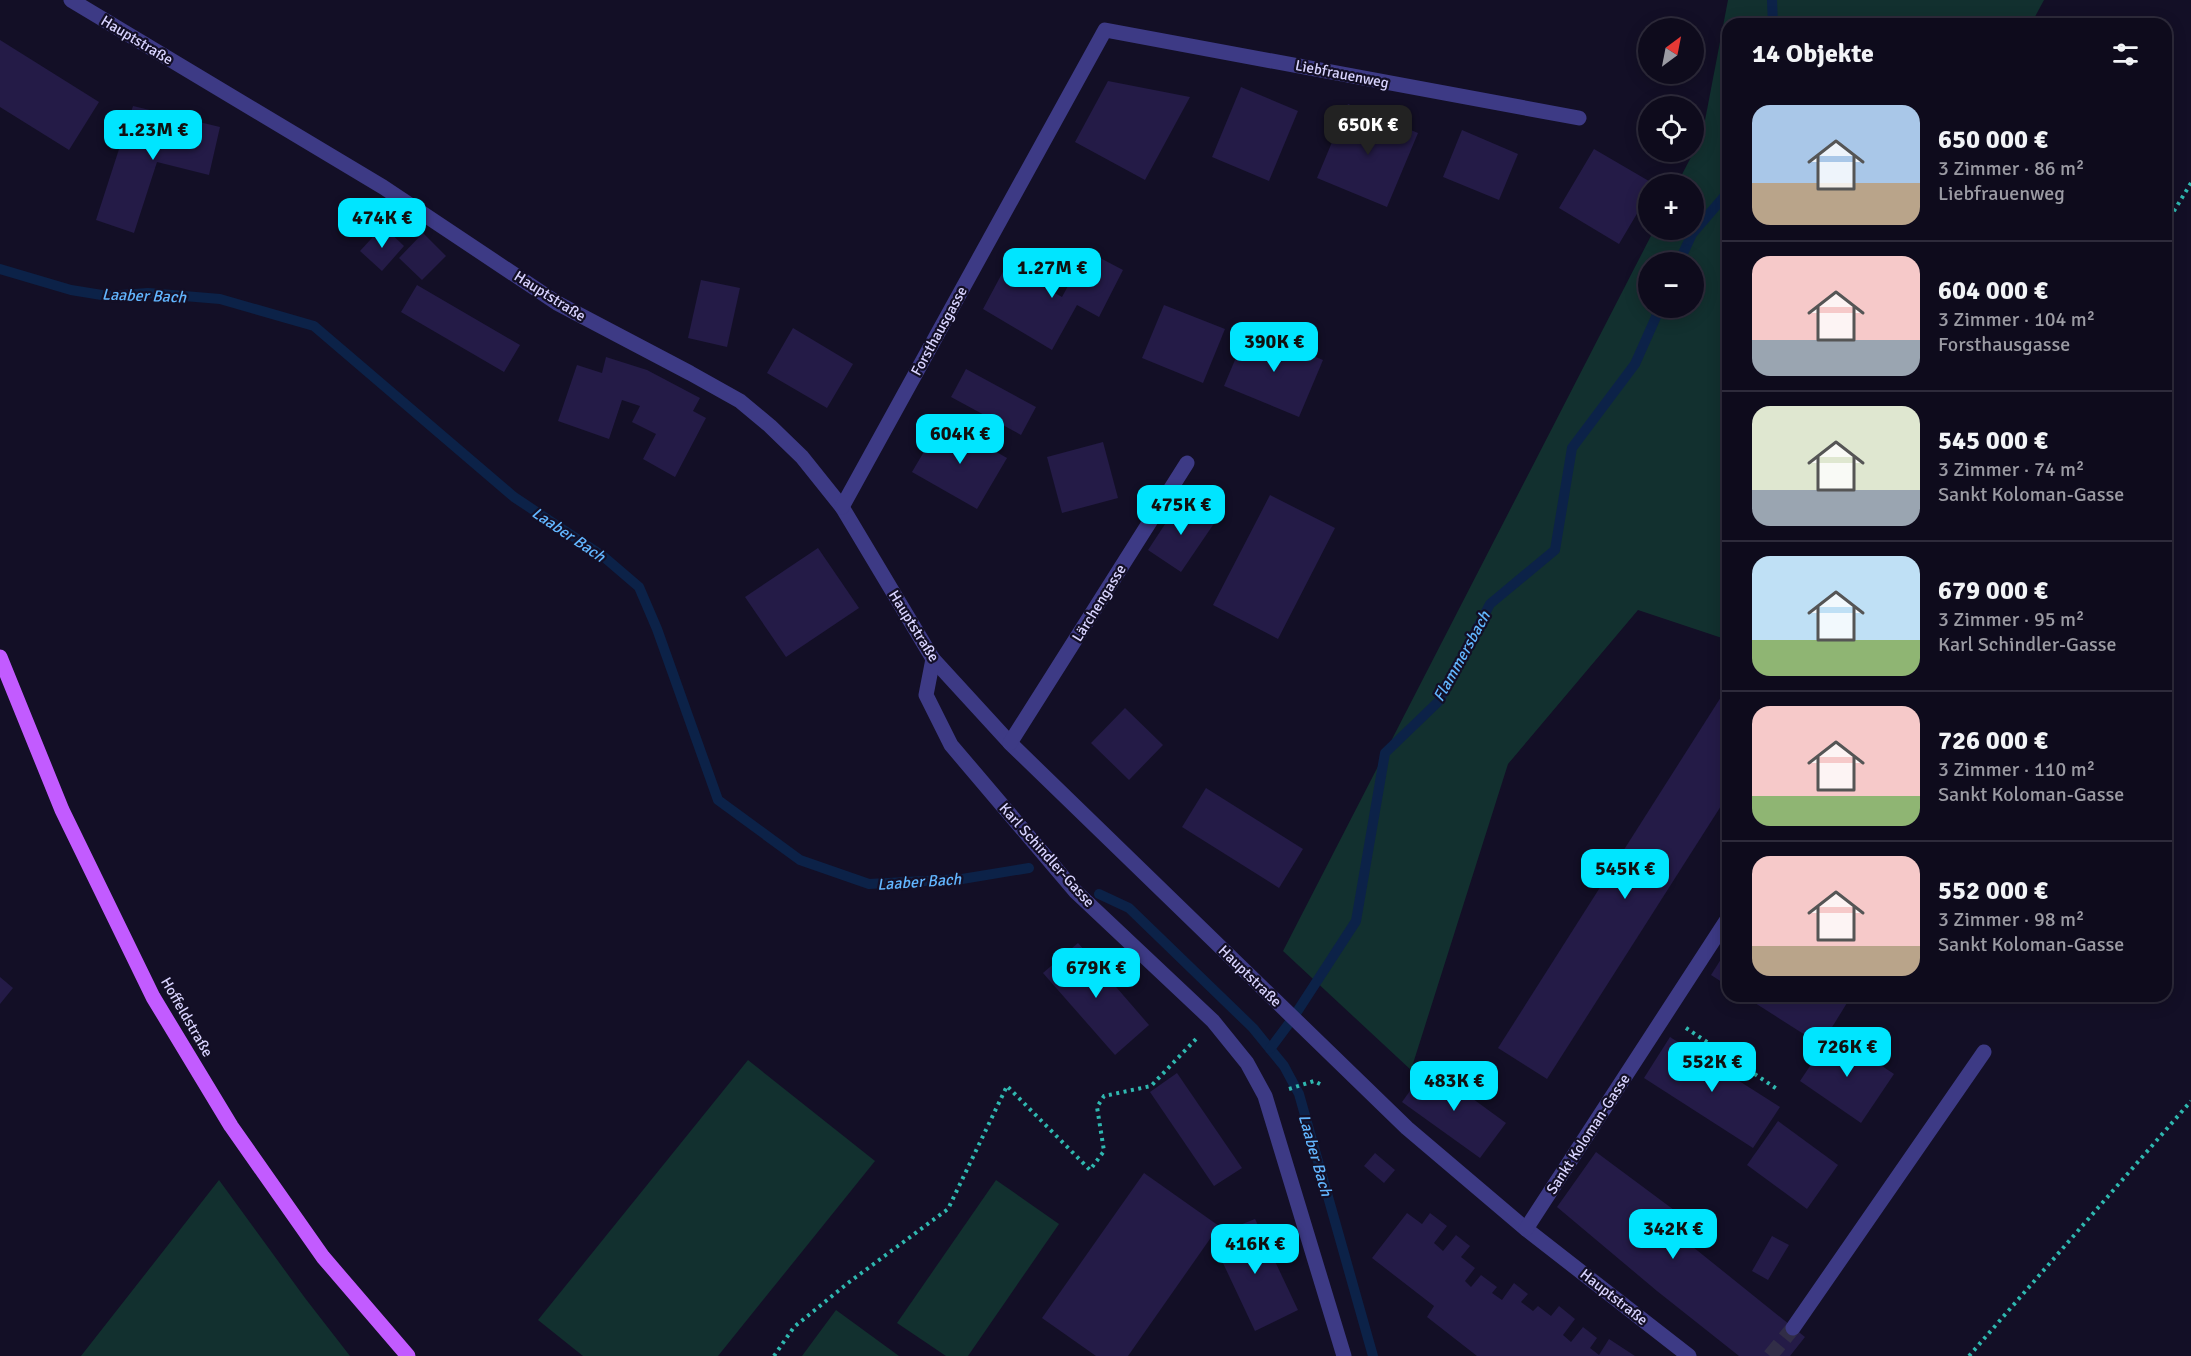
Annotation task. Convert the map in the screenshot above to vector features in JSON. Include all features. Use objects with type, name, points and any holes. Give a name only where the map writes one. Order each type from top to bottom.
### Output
[{"type":"main road","name":"Hoffeldstraße","points":[[0,657],[62,810],[153,997],[231,1126],[316,1247],[408,1356]]},
{"type":"street","name":"Hauptstraße","points":[[71,0],[382,187],[557,303],[740,401],[770,426],[802,457],[842,507],[933,659],[1011,743],[1407,1128],[1526,1229],[1689,1356]]},
{"type":"street","name":"Forsthausgasse","points":[[842,507],[1105,30]]},
{"type":"street","name":"Liebfrauenweg","points":[[1105,30],[1579,118]]},
{"type":"street","name":"Lärchengasse","points":[[1011,743],[1186,463]]},
{"type":"street","name":"Karl Schindler-Gasse","points":[[933,659],[926,695],[951,745],[1075,891],[1213,1021],[1247,1063],[1266,1096],[1344,1356]]},
{"type":"street","name":"Sankt Koloman-Gasse","points":[[1526,1229],[1722,927]]},
{"type":"street","points":[[1792,1328],[1984,1052]]},
{"type":"path","points":[[2172,214],[2191,183]]},
{"type":"path","points":[[1666,1014],[1777,1089]]},
{"type":"path","points":[[774,1356],[794,1327],[848,1283],[948,1209],[1007,1086],[1090,1170],[1104,1151],[1097,1107],[1104,1096],[1151,1086],[1213,1021]]},
{"type":"path","points":[[1283,1091],[1314,1081]]},
{"type":"path","points":[[1970,1356],[2191,1101]]},
{"type":"green space","points":[[1728,0],[2044,0],[2034,18],[1725,18]]},
{"type":"green space","points":[[1722,31],[1722,638],[1638,610],[1508,764],[1411,1070],[1283,951],[1638,261],[1638,318],[1704,318],[1704,252],[1643,252],[1649,240],[1704,240],[1704,174],[1682,174],[1688,162],[1704,162],[1704,126]]},
{"type":"green space","points":[[748,1060],[875,1161],[718,1356],[583,1356],[538,1320]]},
{"type":"green space","points":[[219,1180],[350,1356],[81,1356]]},
{"type":"green space","points":[[996,1180],[1059,1224],[968,1356],[946,1356],[897,1323]]},
{"type":"green space","points":[[836,1310],[899,1356],[802,1356]]},
{"type":"building","points":[[0,40],[99,102],[69,150],[0,107]]},
{"type":"building","points":[[1108,81],[1190,97],[1145,180],[1075,142]]},
{"type":"building","points":[[1241,87],[1298,111],[1269,181],[1212,157]]},
{"type":"building","points":[[1348,104],[1418,133],[1387,207],[1317,178]]},
{"type":"building","points":[[133,106],[220,127],[209,175],[157,162],[134,233],[96,220]]},
{"type":"building","points":[[1462,130],[1518,154],[1499,200],[1443,177]]},
{"type":"building","points":[[1594,149],[1638,175],[1638,212],[1619,244],[1559,208]]},
{"type":"building","points":[[383,226],[404,246],[382,271],[360,251]]},
{"type":"building","points":[[423,233],[446,256],[422,280],[399,258]]},
{"type":"building","points":[[1087,251],[1123,270],[1099,317],[1077,305],[1052,350],[983,309],[1006,266],[1062,297]]},
{"type":"building","points":[[701,280],[740,288],[727,347],[688,338]]},
{"type":"building","points":[[417,285],[520,345],[504,372],[401,312]]},
{"type":"building","points":[[1164,305],[1225,329],[1203,383],[1142,358]]},
{"type":"building","points":[[793,328],[853,364],[827,408],[767,373]]},
{"type":"building","points":[[1248,329],[1323,360],[1299,417],[1224,386]]},
{"type":"building","points":[[606,357],[647,370],[700,398],[693,411],[706,418],[675,477],[643,459],[656,434],[632,422],[640,406],[622,400],[609,439],[558,421],[577,365],[602,373]]},
{"type":"building","points":[[966,369],[1036,407],[1021,435],[951,397]]},
{"type":"building","points":[[942,421],[1007,458],[977,509],[912,472]]},
{"type":"building","points":[[1103,442],[1118,498],[1062,513],[1047,457]]},
{"type":"building","points":[[1270,495],[1335,528],[1278,639],[1213,605]]},
{"type":"building","points":[[1181,500],[1215,522],[1181,572],[1148,550]]},
{"type":"building","points":[[818,548],[859,608],[786,657],[745,597]]},
{"type":"building","points":[[1722,695],[1722,804],[1547,1079],[1498,1048]]},
{"type":"building","points":[[1125,708],[1163,745],[1129,780],[1091,743]]},
{"type":"building","points":[[1206,788],[1303,849],[1279,888],[1182,827]]},
{"type":"building","points":[[1078,943],[1149,1025],[1115,1055],[1043,973]]},
{"type":"building","points":[[1722,958],[1722,982],[1711,975]]},
{"type":"building","points":[[0,977],[13,988],[0,1004]]},
{"type":"building","points":[[1753,1002],[1847,1003],[1821,1045]]},
{"type":"building","points":[[1832,1033],[1894,1074],[1861,1123],[1800,1081]]},
{"type":"building","points":[[1670,1037],[1780,1107],[1753,1148],[1644,1078]]},
{"type":"building","points":[[1428,1066],[1506,1123],[1480,1158],[1402,1102]]},
{"type":"building","points":[[1177,1073],[1242,1168],[1214,1186],[1150,1092]]},
{"type":"building","points":[[1778,1121],[1838,1165],[1807,1209],[1747,1165]]},
{"type":"building","points":[[1596,1152],[1705,1233],[1693,1247],[1805,1337],[1790,1356],[1739,1356],[1557,1207]]},
{"type":"building","points":[[1375,1153],[1395,1170],[1384,1183],[1364,1166]]},
{"type":"building","points":[[1144,1173],[1219,1226],[1128,1356],[1096,1356],[1042,1318]]},
{"type":"building","points":[[1407,1213],[1422,1224],[1430,1213],[1447,1226],[1434,1243],[1443,1251],[1456,1235],[1470,1246],[1461,1257],[1475,1268],[1465,1281],[1471,1287],[1481,1275],[1497,1287],[1492,1293],[1502,1300],[1514,1283],[1528,1294],[1521,1302],[1533,1311],[1538,1306],[1551,1316],[1559,1306],[1575,1319],[1563,1335],[1571,1342],[1583,1327],[1597,1338],[1590,1348],[1599,1355],[1609,1339],[1635,1356],[1477,1356],[1427,1317],[1434,1306],[1372,1258]]},
{"type":"building","points":[[1255,1219],[1298,1310],[1255,1331],[1214,1244],[1222,1232]]},
{"type":"building","points":[[1772,1236],[1789,1245],[1768,1280],[1752,1271]]},
{"type":"waterway","name":"Flammersbach","points":[[1772,0],[1773,18]]},
{"type":"waterway","name":"Flammersbach","points":[[1684,252],[1692,234],[1722,199]]},
{"type":"waterway","name":"Laaber Bach","points":[[0,269],[71,290],[108,296],[148,293],[220,299],[314,326],[514,497],[604,557],[639,587],[657,629],[718,800],[800,860],[869,884],[962,879],[1029,868]]},
{"type":"waterway","name":"Flammersbach","points":[[1270,1049],[1293,1018],[1356,921],[1385,753],[1439,701],[1490,604],[1555,550],[1572,448],[1635,364],[1656,318]]},
{"type":"waterway","name":"Laaber Bach","points":[[1099,894],[1129,908],[1253,1028],[1284,1066],[1299,1094],[1373,1356]]},
{"type":"tunnel","points":[[1770,1356],[1793,1328]]}]
